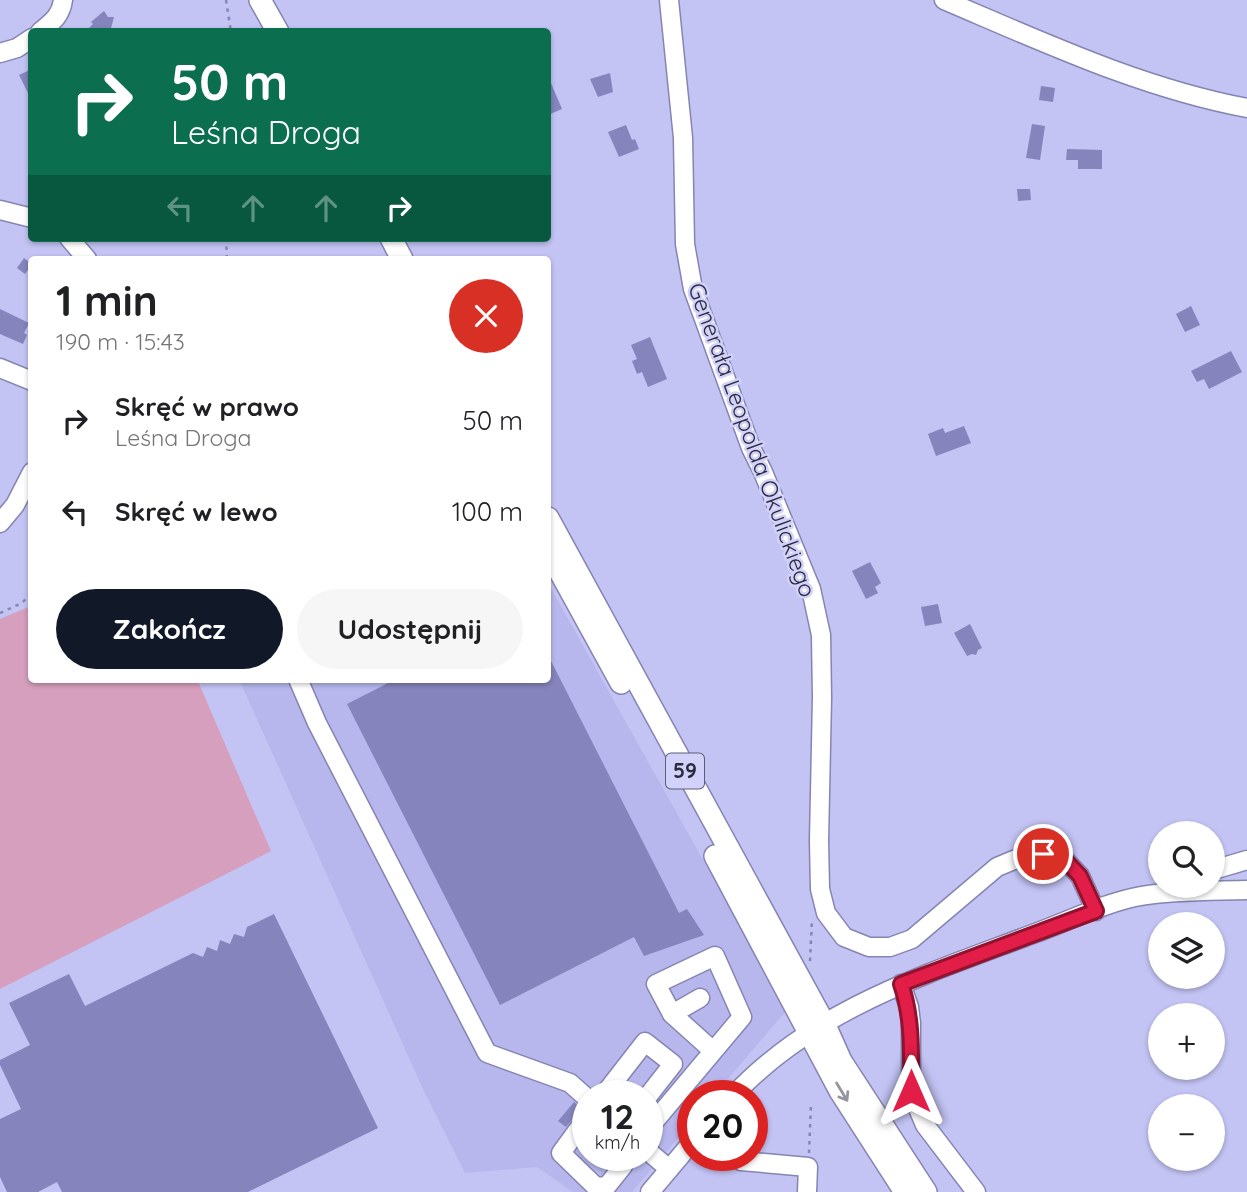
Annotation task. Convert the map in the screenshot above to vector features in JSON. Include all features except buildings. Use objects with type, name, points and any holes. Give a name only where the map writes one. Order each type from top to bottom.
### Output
[{"type":"main road","points":[[260,0],[276,28]]},
{"type":"main road","name":"59","points":[[551,524],[800,981],[840,1091],[905,1192]]},
{"type":"main road","name":"59","points":[[551,556],[787,989],[851,1078],[926,1192]]},
{"type":"street","points":[[45,28],[55,20],[62,9],[63,0]]},
{"type":"street","name":"Generała Leopolda Okulickiego","points":[[669,0],[683,138],[685,244],[693,289],[751,448],[764,472],[811,589],[821,635],[820,877],[826,913],[844,937],[869,947],[890,947],[912,939],[997,867],[1021,857],[1043,854],[1065,860],[1080,876],[1096,911]]},
{"type":"street","points":[[944,0],[1149,83],[1199,98],[1247,108]]},
{"type":"street","points":[[0,53],[17,48],[28,41]]},
{"type":"street","points":[[0,210],[28,217]]},
{"type":"street","points":[[72,242],[84,256]]},
{"type":"street","points":[[0,368],[28,379]]},
{"type":"street","points":[[0,523],[15,505],[28,480]]},
{"type":"street","points":[[300,683],[317,723],[488,1053],[572,1085]]},
{"type":"street","points":[[1225,866],[1247,860]]},
{"type":"street","points":[[1140,897],[1247,890]]},
{"type":"street","points":[[750,1080],[816,1028],[901,984],[1148,894]]},
{"type":"street","points":[[663,1110],[742,1017],[715,956],[656,984],[672,1014],[712,1050]]},
{"type":"street","points":[[672,1014],[726,984]]},
{"type":"street","points":[[901,984],[911,1023],[911,1091],[925,1125],[976,1192]]},
{"type":"street","points":[[620,1080],[645,1042],[673,1064],[660,1080]]},
{"type":"street","points":[[572,1141],[561,1153],[572,1164]]},
{"type":"street","points":[[650,1192],[677,1160]]},
{"type":"street","points":[[768,1163],[808,1167],[807,1192]]},
{"type":"street","points":[[663,1164],[669,1169]]},
{"type":"street","points":[[580,1171],[596,1187],[607,1186],[619,1171]]},
{"type":"path","points":[[226,0],[230,28]]},
{"type":"path","points":[[0,613],[22,603],[28,596]]},
{"type":"path","points":[[800,981],[810,976],[812,909]]},
{"type":"path","points":[[808,1167],[811,1104]]},
{"type":"shaded area","points":[[551,588],[787,1010],[727,1080],[677,1080],[677,1139],[663,1155],[663,1080],[572,1080],[572,1171],[650,1171],[632,1192],[573,1192],[537,1167],[465,1173],[423,1089],[241,683],[551,683]]},
{"type":"shaded area","points":[[28,607],[28,683],[199,683],[271,851],[0,989],[0,619]]},
{"type":"route","points":[[911,1091],[911,1023],[901,984],[1096,911],[1080,876],[1065,860],[1043,854]]}]
